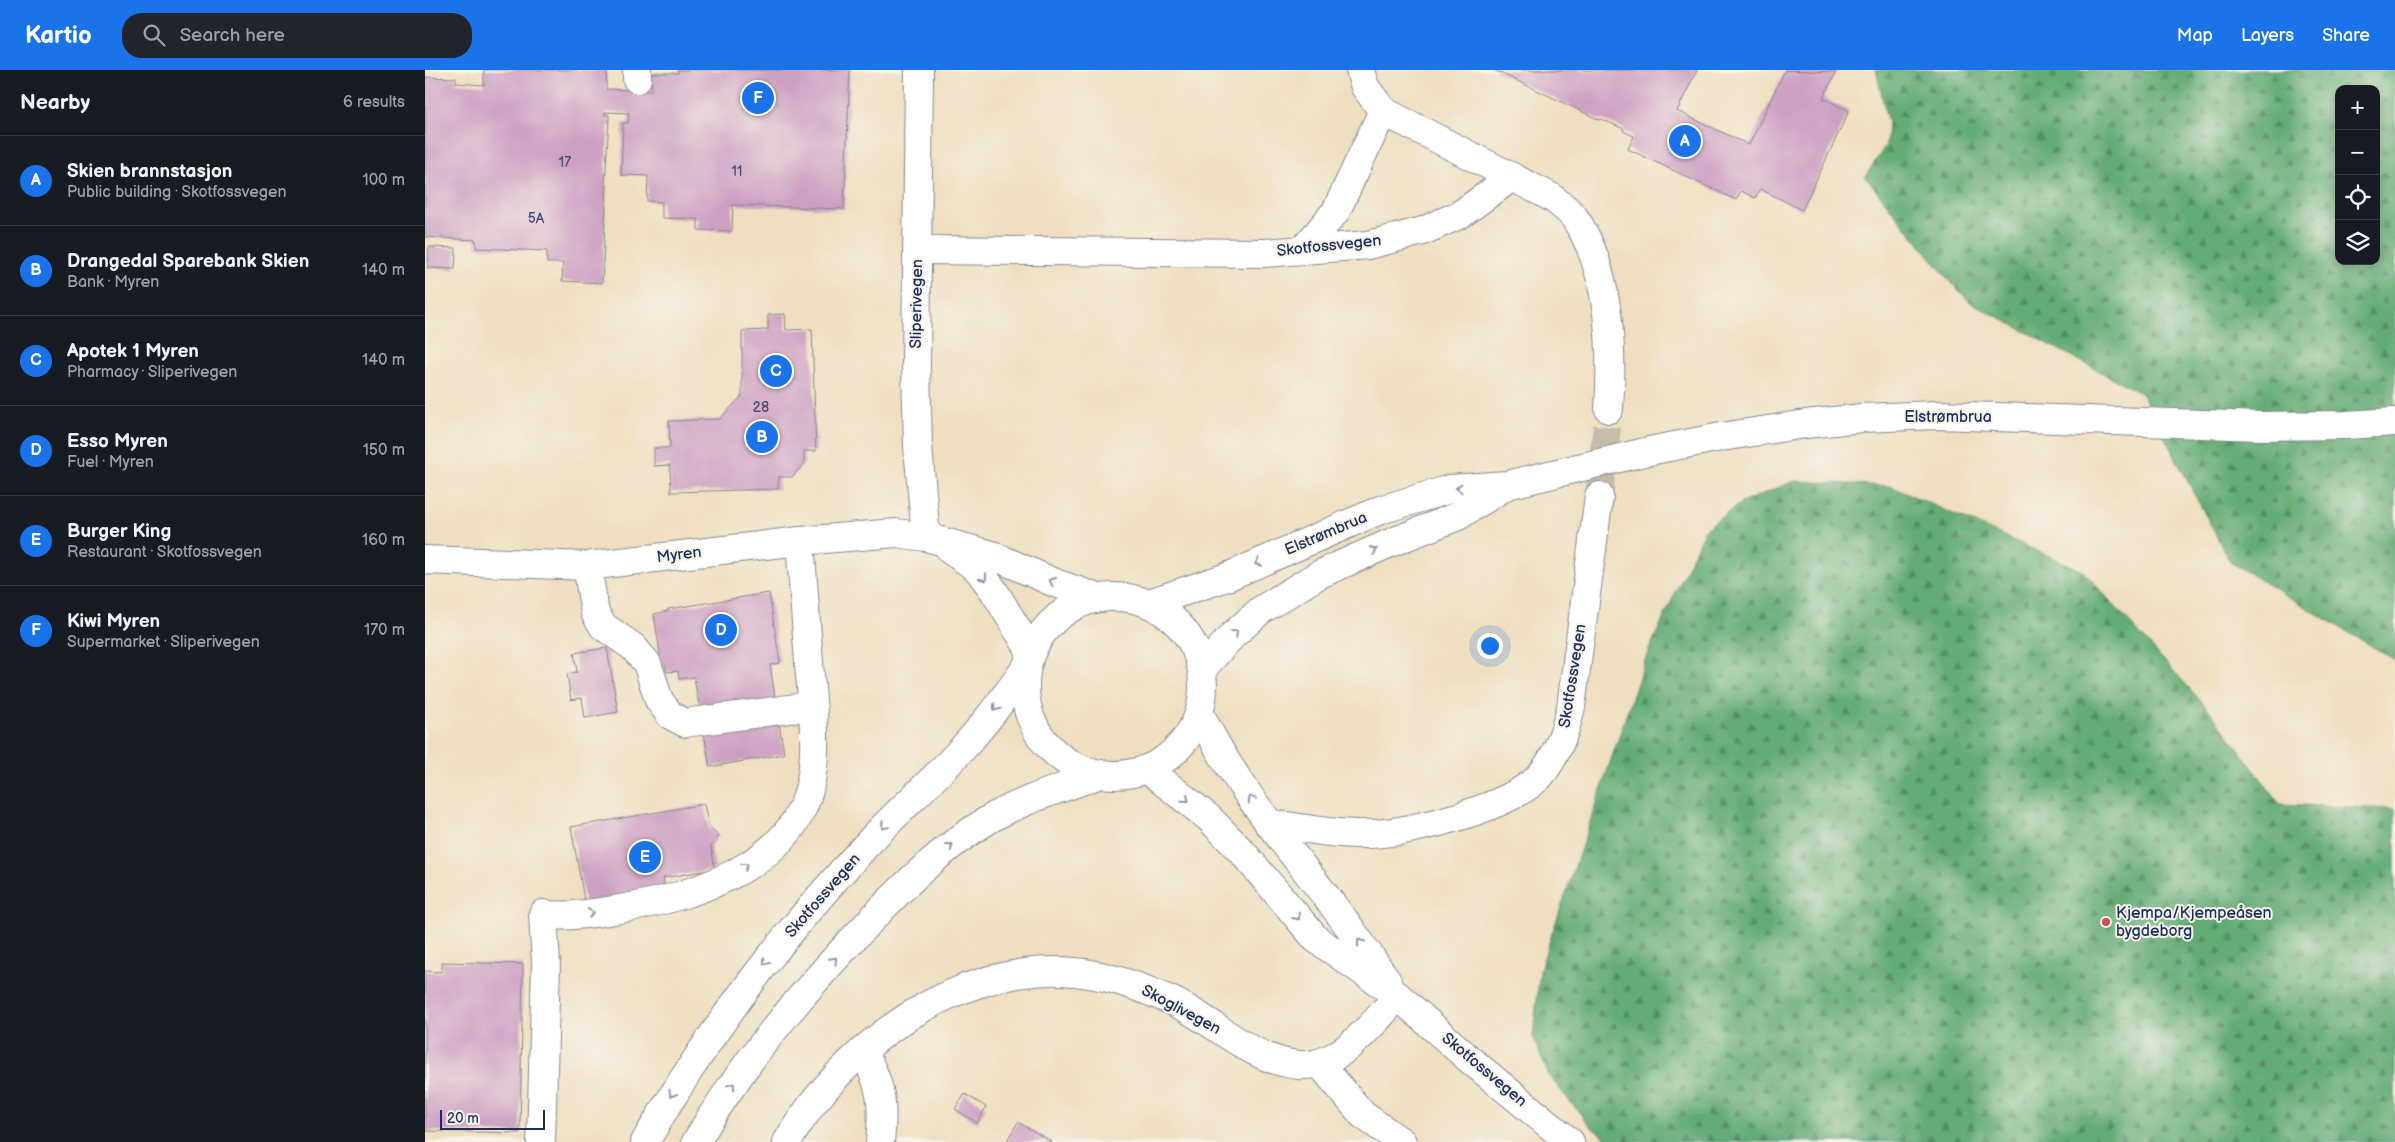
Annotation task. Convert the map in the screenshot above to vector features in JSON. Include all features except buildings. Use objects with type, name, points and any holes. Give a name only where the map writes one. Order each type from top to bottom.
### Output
[{"type":"main road","name":"Sliperivegen","points":[[919,70],[919,250],[916,377],[918,447],[929,537]]},
{"type":"main road","points":[[1360,70],[1365,87],[1383,111],[1551,197],[1573,216],[1587,241],[1600,278],[1611,338],[1609,408]]},
{"type":"main road","points":[[1303,250],[1336,211],[1383,111]]},
{"type":"main road","name":"Skotfossvegen","points":[[919,250],[1264,253],[1367,245],[1423,231],[1461,214],[1512,177]]},
{"type":"main road","name":"Elstrømbrua","points":[[1149,603],[1227,577],[1380,510],[1450,488],[1507,485],[1593,463],[1721,437],[1862,418],[1937,415],[2261,426],[2346,425],[2395,422]]},
{"type":"main road","name":"Elstrømbrua","points":[[1202,669],[1233,635],[1261,610],[1318,575],[1390,543],[1458,516],[1507,485]]},
{"type":"main road","name":"Skotfossvegen","points":[[1268,823],[1343,833],[1371,834],[1404,830],[1496,803],[1522,789],[1539,776],[1554,755],[1565,734],[1571,707],[1599,496]]},
{"type":"main road","name":"Myren","points":[[425,560],[587,566],[800,541],[896,533],[929,537],[992,555],[1055,583],[1098,598]]},
{"type":"main road","name":"Myren","points":[[929,537],[977,568],[994,591],[1028,661]]},
{"type":"main road","points":[[541,1142],[546,964],[543,914],[553,916],[582,914],[661,902],[695,891],[731,876],[766,852],[792,826],[802,809],[810,788],[813,763],[812,706],[800,541]]},
{"type":"main road","points":[[587,566],[595,613],[603,626],[633,647],[647,663],[659,700],[670,715],[685,723],[812,706]]},
{"type":"main road","points":[[1028,661],[1024,693],[1029,716],[1040,737],[1055,755],[1075,767],[1098,775],[1123,776],[1147,770],[1165,760],[1179,748],[1191,732],[1200,714],[1204,692],[1202,669],[1195,648],[1184,630],[1168,614],[1149,603],[1124,597],[1098,598]]},
{"type":"main road","name":"Skotfossvegen","points":[[645,1142],[681,1080],[749,983],[870,841],[961,749],[999,706],[1028,661],[1042,632],[1057,616],[1077,604],[1098,598]]},
{"type":"main road","name":"Skotfossvegen","points":[[1200,714],[1215,745],[1268,823],[1342,916],[1398,996]]},
{"type":"main road","name":"Skotfossvegen","points":[[1147,770],[1209,818],[1243,853],[1316,939],[1398,996],[1469,1059],[1570,1142]]},
{"type":"main road","points":[[696,1142],[772,1030],[825,969],[889,901],[927,865],[959,839],[994,816],[1098,775]]},
{"type":"main road","name":"Skoglivegen","points":[[787,1142],[822,1094],[863,1052],[926,1005],[952,993],[1013,976],[1043,971],[1067,972],[1106,977],[1137,986],[1175,1002],[1271,1058],[1299,1065],[1319,1063],[1343,1051],[1398,996]]},
{"type":"main road","points":[[863,1052],[875,1073],[880,1091],[883,1116],[880,1142]]},
{"type":"main road","points":[[1319,1063],[1363,1115],[1402,1142]]},
{"type":"green space","points":[[1876,70],[2395,70],[2395,660],[2230,562],[2142,394],[1970,302],[1949,280],[1865,177],[1886,145],[1888,123]]},
{"type":"green space","points":[[1794,481],[1890,486],[2083,571],[2209,710],[2280,804],[2395,809],[2395,1142],[1611,1142],[1592,1128],[1549,1076],[1533,1037],[1540,969],[1647,654],[1705,529],[1741,503]]},
{"type":"tunnel","points":[[1599,496],[1609,409]]},
{"type":"place","name":"Kiwi Myren","points":[[758,98]]},
{"type":"place","name":"Skien brannstasjon","points":[[1685,141]]},
{"type":"place","name":"Apotek 1 Myren","points":[[776,371]]},
{"type":"place","name":"Drangedal Sparebank Skien","points":[[762,437]]},
{"type":"place","name":"Esso Myren","points":[[721,630]]},
{"type":"place","name":"Burger King","points":[[645,857]]},
{"type":"place","name":"Kjempa/Kjempeåsen bygdeborg","points":[[2106,922]]}]
